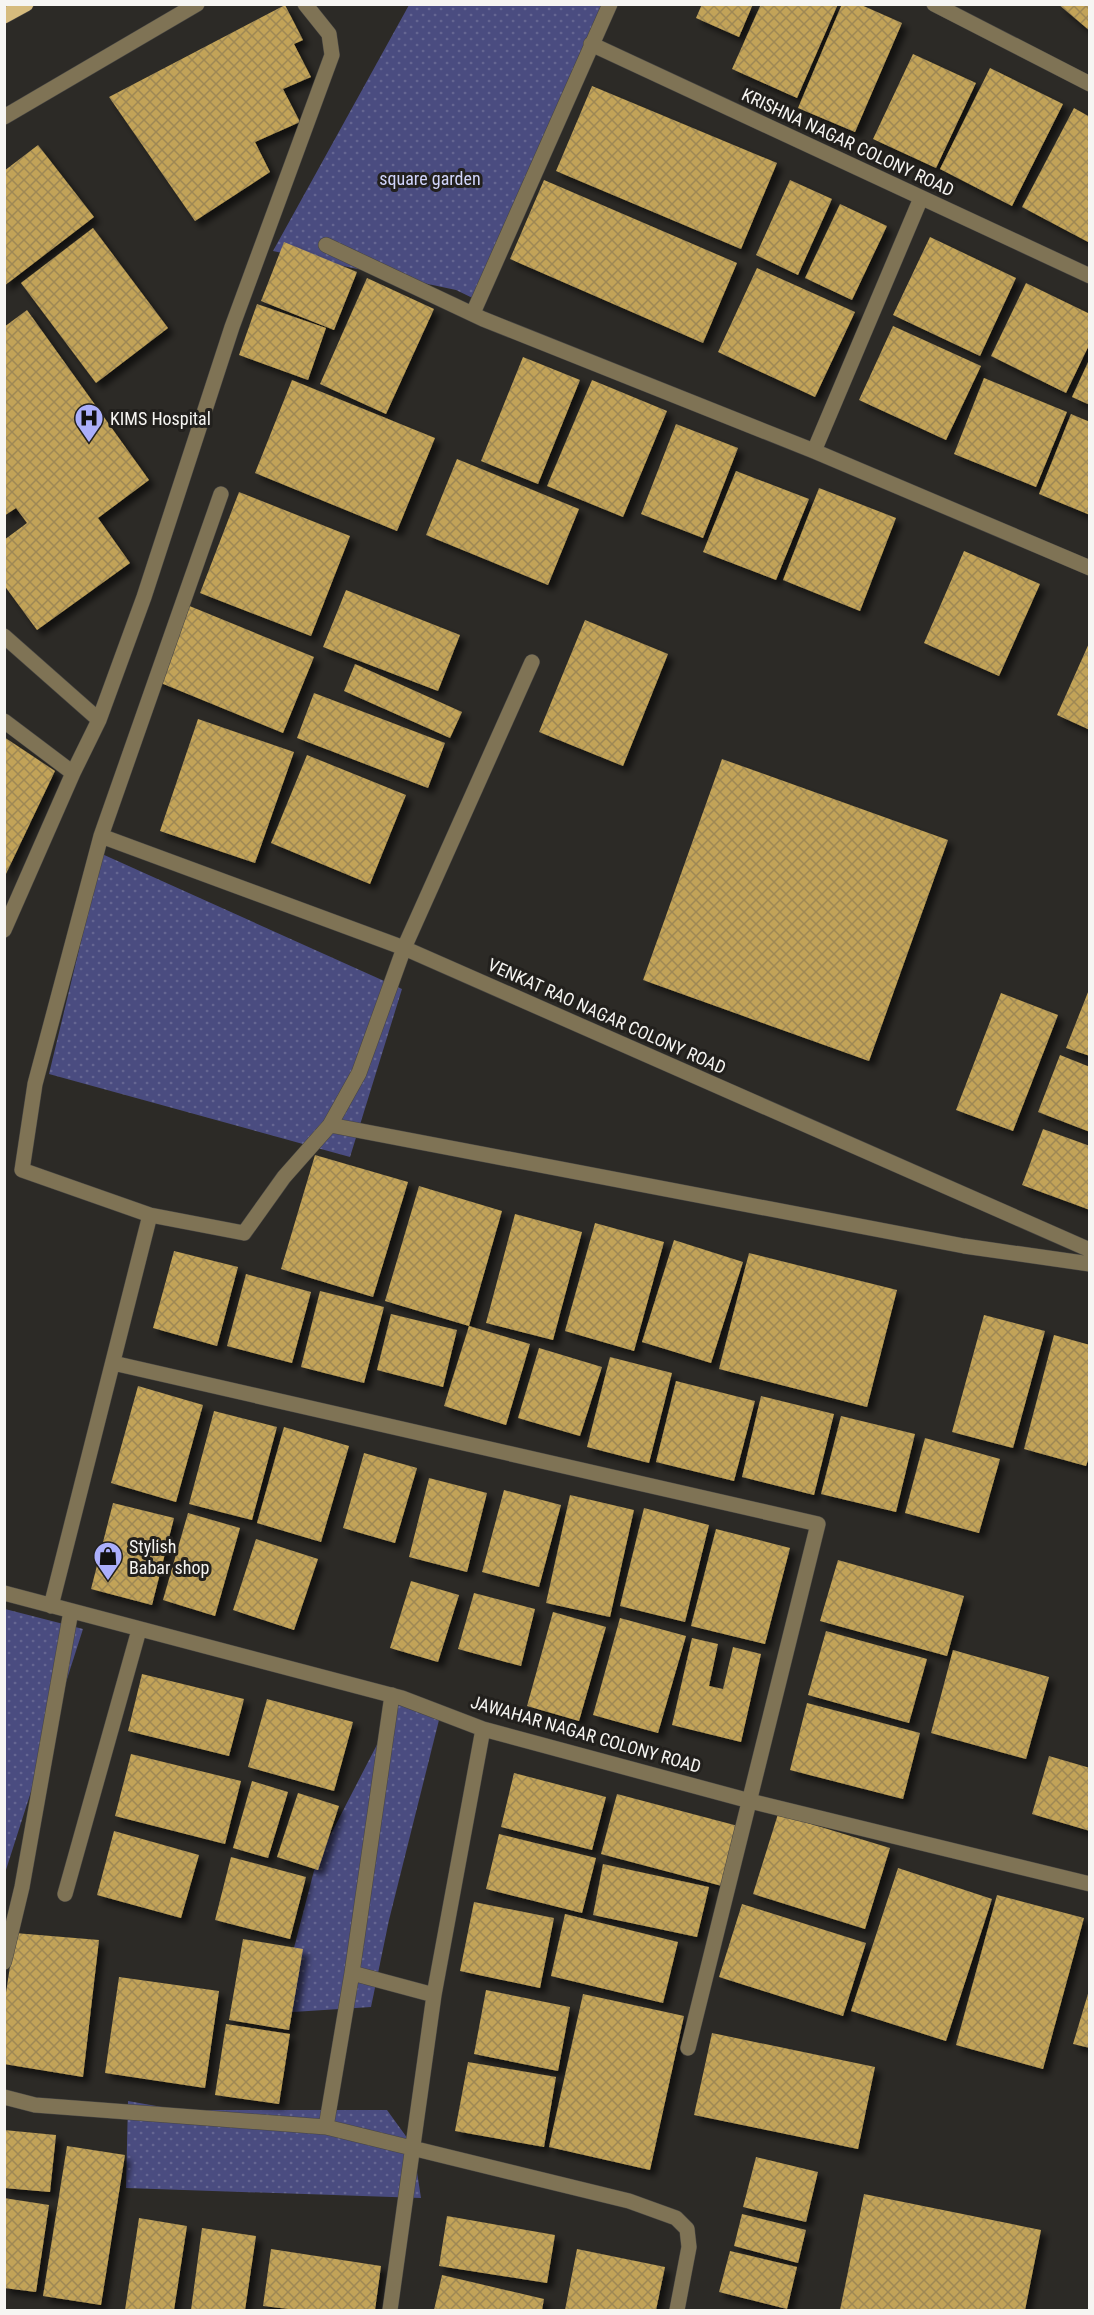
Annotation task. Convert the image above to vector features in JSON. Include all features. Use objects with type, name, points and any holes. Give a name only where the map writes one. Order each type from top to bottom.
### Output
[{"type":"main road","points":[[4,16],[27,4]]},
{"type":"street","points":[[4,117],[67,83],[197,4]]},
{"type":"street","points":[[4,930],[73,772],[99,720],[144,597],[232,327],[332,55],[329,34],[305,4]]},
{"type":"street","points":[[473,313],[610,4]]},
{"type":"street","points":[[934,4],[1089,84]]},
{"type":"street","name":"KRISHNA NAGAR COLONY ROAD","points":[[591,44],[1089,276]]},
{"type":"street","points":[[814,450],[921,198]]},
{"type":"street","points":[[326,245],[473,313],[814,450],[1089,568]]},
{"type":"street","points":[[221,494],[100,836],[35,1084],[21,1170],[150,1215],[244,1233],[284,1177],[330,1125],[359,1073],[405,948],[532,662]]},
{"type":"street","points":[[4,636],[99,720]]},
{"type":"street","points":[[4,721],[73,772]]},
{"type":"street","name":"VENKAT RAO NAGAR COLONY ROAD","points":[[100,836],[405,948],[1089,1250]]},
{"type":"street","points":[[330,1125],[964,1246],[1089,1263]]},
{"type":"street","points":[[51,1606],[150,1215]]},
{"type":"street","points":[[113,1364],[818,1524],[688,2048]]},
{"type":"street","name":"JAWAHAR NAGAR COLONY ROAD","points":[[4,1593],[392,1695],[483,1729],[750,1801],[1089,1884]]},
{"type":"street","points":[[4,1962],[22,1887],[71,1611]]},
{"type":"street","points":[[65,1894],[139,1630]]},
{"type":"street","points":[[326,2127],[352,1973],[392,1695]]},
{"type":"street","points":[[390,2310],[434,1995],[483,1729]]},
{"type":"street","points":[[352,1973],[434,1995]]},
{"type":"street","points":[[4,2097],[34,2105],[326,2127],[413,2146],[629,2201],[676,2218],[687,2229],[689,2247],[676,2310]]},
{"type":"green space","name":"square garden","points":[[409,5],[617,5],[485,304],[456,290],[273,251]]},
{"type":"green space","points":[[102,854],[402,989],[350,1157],[49,1074]]},
{"type":"green space","points":[[5,1609],[83,1629],[5,1873]]},
{"type":"green space","points":[[400,1700],[440,1716],[389,1920],[371,2007],[277,2013],[316,1863]]},
{"type":"green space","points":[[128,2101],[179,2110],[387,2110],[413,2146],[421,2198],[126,2188]]},
{"type":"building","points":[[702,4],[753,4],[739,37],[696,18]]},
{"type":"building","points":[[761,4],[838,4],[797,98],[732,69]]},
{"type":"building","points":[[842,4],[859,4],[902,23],[855,132],[798,108]]},
{"type":"building","points":[[1058,4],[1090,4],[1090,31]]},
{"type":"building","points":[[285,5],[303,40],[294,44],[311,77],[283,89],[300,122],[255,142],[270,172],[195,221],[109,97]]},
{"type":"building","points":[[913,54],[976,83],[936,168],[873,139]]},
{"type":"building","points":[[990,68],[1063,104],[1012,206],[940,169]]},
{"type":"building","points":[[592,86],[777,163],[741,249],[556,171]]},
{"type":"building","points":[[1074,108],[1090,117],[1090,243],[1022,207]]},
{"type":"building","points":[[38,145],[94,217],[4,286],[4,171]]},
{"type":"building","points":[[544,180],[737,263],[703,343],[510,259]]},
{"type":"building","points":[[790,180],[832,199],[798,275],[756,255]]},
{"type":"building","points":[[840,204],[887,226],[852,300],[805,278]]},
{"type":"building","points":[[93,228],[168,328],[96,383],[21,283]]},
{"type":"building","points":[[930,237],[1016,278],[980,356],[893,315]]},
{"type":"building","points":[[284,242],[357,272],[334,330],[261,301]]},
{"type":"building","points":[[757,268],[855,312],[815,397],[718,352]]},
{"type":"building","points":[[367,278],[434,309],[386,414],[320,384]]},
{"type":"building","points":[[1026,283],[1090,314],[1090,343],[1066,393],[991,356]]},
{"type":"building","points":[[257,304],[326,328],[308,380],[239,355]]},
{"type":"building","points":[[27,310],[149,480],[98,518],[130,563],[37,630],[4,585],[4,540],[27,523],[16,508],[4,516],[4,327]]},
{"type":"building","points":[[893,326],[981,366],[946,440],[859,400]]},
{"type":"building","points":[[523,357],[580,380],[538,484],[481,461]]},
{"type":"building","points":[[1090,358],[1090,405],[1072,397]]},
{"type":"building","points":[[984,378],[1067,412],[1036,487],[954,454]]},
{"type":"building","points":[[292,380],[435,438],[397,531],[255,473]]},
{"type":"building","points":[[592,380],[667,411],[623,517],[547,486]]},
{"type":"building","points":[[1071,414],[1090,422],[1090,515],[1039,494]]},
{"type":"building","points":[[676,424],[738,448],[703,538],[641,514]]},
{"type":"building","points":[[457,459],[579,509],[548,585],[426,535]]},
{"type":"building","points":[[736,471],[809,499],[776,580],[703,552]]},
{"type":"building","points":[[819,488],[896,518],[860,611],[783,580]]},
{"type":"building","points":[[239,492],[350,536],[311,636],[200,593]]},
{"type":"building","points":[[964,551],[1040,584],[999,676],[924,643]]},
{"type":"building","points":[[346,590],[460,635],[438,691],[323,647]]},
{"type":"building","points":[[187,605],[314,657],[283,733],[156,681]]},
{"type":"building","points":[[585,620],[668,654],[623,766],[539,732]]},
{"type":"building","points":[[1090,641],[1090,730],[1057,715]]},
{"type":"building","points":[[355,664],[462,712],[450,738],[344,691]]},
{"type":"building","points":[[314,693],[445,743],[428,788],[297,738]]},
{"type":"building","points":[[198,719],[294,752],[255,863],[160,831]]},
{"type":"building","points":[[4,737],[55,771],[4,878]]},
{"type":"building","points":[[307,755],[406,795],[370,884],[271,843]]},
{"type":"building","points":[[722,759],[948,840],[869,1061],[643,980]]},
{"type":"building","points":[[1090,987],[1090,1056],[1066,1048]]},
{"type":"building","points":[[1001,993],[1058,1015],[1013,1131],[956,1110]]},
{"type":"building","points":[[1060,1055],[1090,1067],[1090,1132],[1038,1112]]},
{"type":"building","points":[[1043,1129],[1090,1146],[1090,1210],[1022,1185]]},
{"type":"building","points":[[315,1155],[408,1182],[373,1297],[281,1269]]},
{"type":"building","points":[[419,1186],[502,1211],[469,1326],[385,1301]]},
{"type":"building","points":[[515,1214],[582,1232],[553,1340],[486,1323]]},
{"type":"building","points":[[595,1223],[664,1242],[634,1351],[565,1331]]},
{"type":"building","points":[[674,1240],[743,1262],[711,1363],[642,1342]]},
{"type":"building","points":[[174,1251],[238,1267],[217,1346],[153,1328]]},
{"type":"building","points":[[749,1253],[897,1290],[867,1407],[719,1369]]},
{"type":"building","points":[[246,1274],[311,1292],[292,1363],[227,1346]]},
{"type":"building","points":[[320,1291],[384,1307],[364,1383],[301,1367]]},
{"type":"building","points":[[391,1314],[457,1330],[443,1387],[377,1370]]},
{"type":"building","points":[[984,1315],[1045,1331],[1013,1448],[952,1432]]},
{"type":"building","points":[[469,1326],[530,1344],[506,1425],[444,1406]]},
{"type":"building","points":[[1054,1335],[1090,1345],[1090,1454],[1086,1466],[1024,1449]]},
{"type":"building","points":[[539,1348],[602,1367],[580,1436],[518,1418]]},
{"type":"building","points":[[610,1357],[672,1373],[649,1463],[587,1447]]},
{"type":"building","points":[[676,1381],[755,1401],[734,1481],[656,1462]]},
{"type":"building","points":[[138,1386],[203,1405],[176,1502],[111,1483]]},
{"type":"building","points":[[761,1396],[834,1414],[814,1495],[742,1477]]},
{"type":"building","points":[[214,1411],[277,1427],[252,1520],[189,1504]]},
{"type":"building","points":[[841,1416],[915,1434],[896,1512],[821,1494]]},
{"type":"building","points":[[284,1427],[349,1446],[321,1542],[257,1523]]},
{"type":"building","points":[[925,1438],[1000,1459],[979,1533],[905,1513]]},
{"type":"building","points":[[364,1453],[417,1468],[395,1543],[343,1528]]},
{"type":"building","points":[[429,1478],[487,1493],[467,1572],[409,1557]]},
{"type":"building","points":[[504,1490],[561,1505],[539,1587],[482,1572]]},
{"type":"building","points":[[570,1495],[634,1510],[610,1617],[546,1603]]},
{"type":"building","points":[[113,1503],[174,1518],[152,1605],[91,1589]]},
{"type":"building","points":[[644,1508],[709,1525],[685,1622],[620,1606]]},
{"type":"building","points":[[188,1513],[240,1528],[215,1616],[163,1600]]},
{"type":"building","points":[[716,1529],[790,1548],[765,1644],[691,1626]]},
{"type":"building","points":[[256,1539],[318,1559],[294,1630],[233,1610]]},
{"type":"building","points":[[838,1560],[964,1596],[947,1656],[820,1621]]},
{"type":"building","points":[[411,1581],[459,1595],[438,1662],[390,1648]]},
{"type":"building","points":[[474,1593],[535,1609],[521,1666],[458,1649]]},
{"type":"building","points":[[553,1612],[606,1627],[579,1721],[527,1706]]},
{"type":"building","points":[[620,1618],[686,1636],[658,1733],[593,1715]]},
{"type":"building","points":[[826,1631],[927,1659],[909,1723],[808,1695]]},
{"type":"building","points":[[692,1638],[718,1644],[709,1686],[723,1689],[733,1647],[761,1654],[741,1742],[672,1725]]},
{"type":"building","points":[[953,1650],[1049,1677],[1026,1759],[931,1733]]},
{"type":"building","points":[[142,1674],[244,1699],[229,1756],[128,1731]]},
{"type":"building","points":[[267,1699],[353,1722],[334,1791],[248,1767]]},
{"type":"building","points":[[807,1703],[920,1733],[903,1799],[790,1770]]},
{"type":"building","points":[[131,1754],[241,1781],[225,1844],[115,1816]]},
{"type":"building","points":[[1049,1756],[1090,1768],[1090,1831],[1032,1814]]},
{"type":"building","points":[[514,1773],[606,1797],[592,1850],[501,1827]]},
{"type":"building","points":[[252,1781],[288,1792],[268,1858],[233,1848]]},
{"type":"building","points":[[298,1793],[339,1806],[318,1870],[277,1857]]},
{"type":"building","points":[[617,1794],[738,1826],[722,1886],[601,1854]]},
{"type":"building","points":[[778,1814],[890,1848],[865,1929],[753,1894]]},
{"type":"building","points":[[114,1831],[199,1855],[181,1918],[97,1895]]},
{"type":"building","points":[[499,1834],[596,1858],[582,1913],[486,1889]]},
{"type":"building","points":[[231,1857],[306,1877],[290,1939],[215,1920]]},
{"type":"building","points":[[603,1864],[709,1887],[697,1937],[593,1915]]},
{"type":"building","points":[[898,1868],[992,1899],[946,2041],[851,2011]]},
{"type":"building","points":[[997,1895],[1084,1918],[1043,2069],[956,2045]]},
{"type":"building","points":[[474,1902],[554,1918],[540,1988],[460,1971]]},
{"type":"building","points":[[742,1904],[866,1943],[843,2016],[719,1977]]},
{"type":"building","points":[[565,1914],[678,1942],[663,2003],[551,1976]]},
{"type":"building","points":[[15,1933],[99,1940],[83,2077],[4,2064],[4,2006]]},
{"type":"building","points":[[243,1939],[303,1949],[289,2030],[229,2020]]},
{"type":"building","points":[[119,1977],[219,1991],[205,2088],[105,2073]]},
{"type":"building","points":[[1090,1987],[1090,2048],[1073,2044]]},
{"type":"building","points":[[486,1990],[570,2007],[558,2071],[474,2054]]},
{"type":"building","points":[[583,1994],[684,2016],[650,2170],[549,2147]]},
{"type":"building","points":[[226,2024],[290,2034],[279,2104],[215,2095]]},
{"type":"building","points":[[712,2033],[875,2067],[858,2149],[694,2115]]},
{"type":"building","points":[[468,2062],[556,2077],[544,2147],[455,2131]]},
{"type":"building","points":[[4,2130],[56,2135],[50,2192],[4,2188]]},
{"type":"building","points":[[67,2146],[125,2155],[101,2305],[43,2296]]},
{"type":"building","points":[[756,2157],[818,2172],[806,2222],[743,2207]]},
{"type":"building","points":[[864,2194],[1041,2230],[1025,2310],[840,2310]]},
{"type":"building","points":[[4,2198],[49,2205],[36,2292],[4,2288]]},
{"type":"building","points":[[742,2214],[806,2230],[798,2263],[734,2246]]},
{"type":"building","points":[[447,2216],[555,2235],[547,2283],[439,2266]]},
{"type":"building","points":[[139,2218],[187,2226],[174,2310],[125,2310]]},
{"type":"building","points":[[202,2228],[256,2236],[245,2310],[191,2310]]},
{"type":"building","points":[[271,2249],[381,2266],[375,2310],[297,2310],[263,2306]]},
{"type":"building","points":[[577,2249],[665,2267],[656,2310],[565,2310]]},
{"type":"building","points":[[730,2251],[797,2267],[787,2309],[719,2292]]},
{"type":"building","points":[[442,2275],[544,2299],[542,2310],[434,2310]]},
{"type":"place","name":"KIMS Hospital","points":[[89,444]]},
{"type":"place","name":"Stylish Babar shop","points":[[108,1582]]}]
